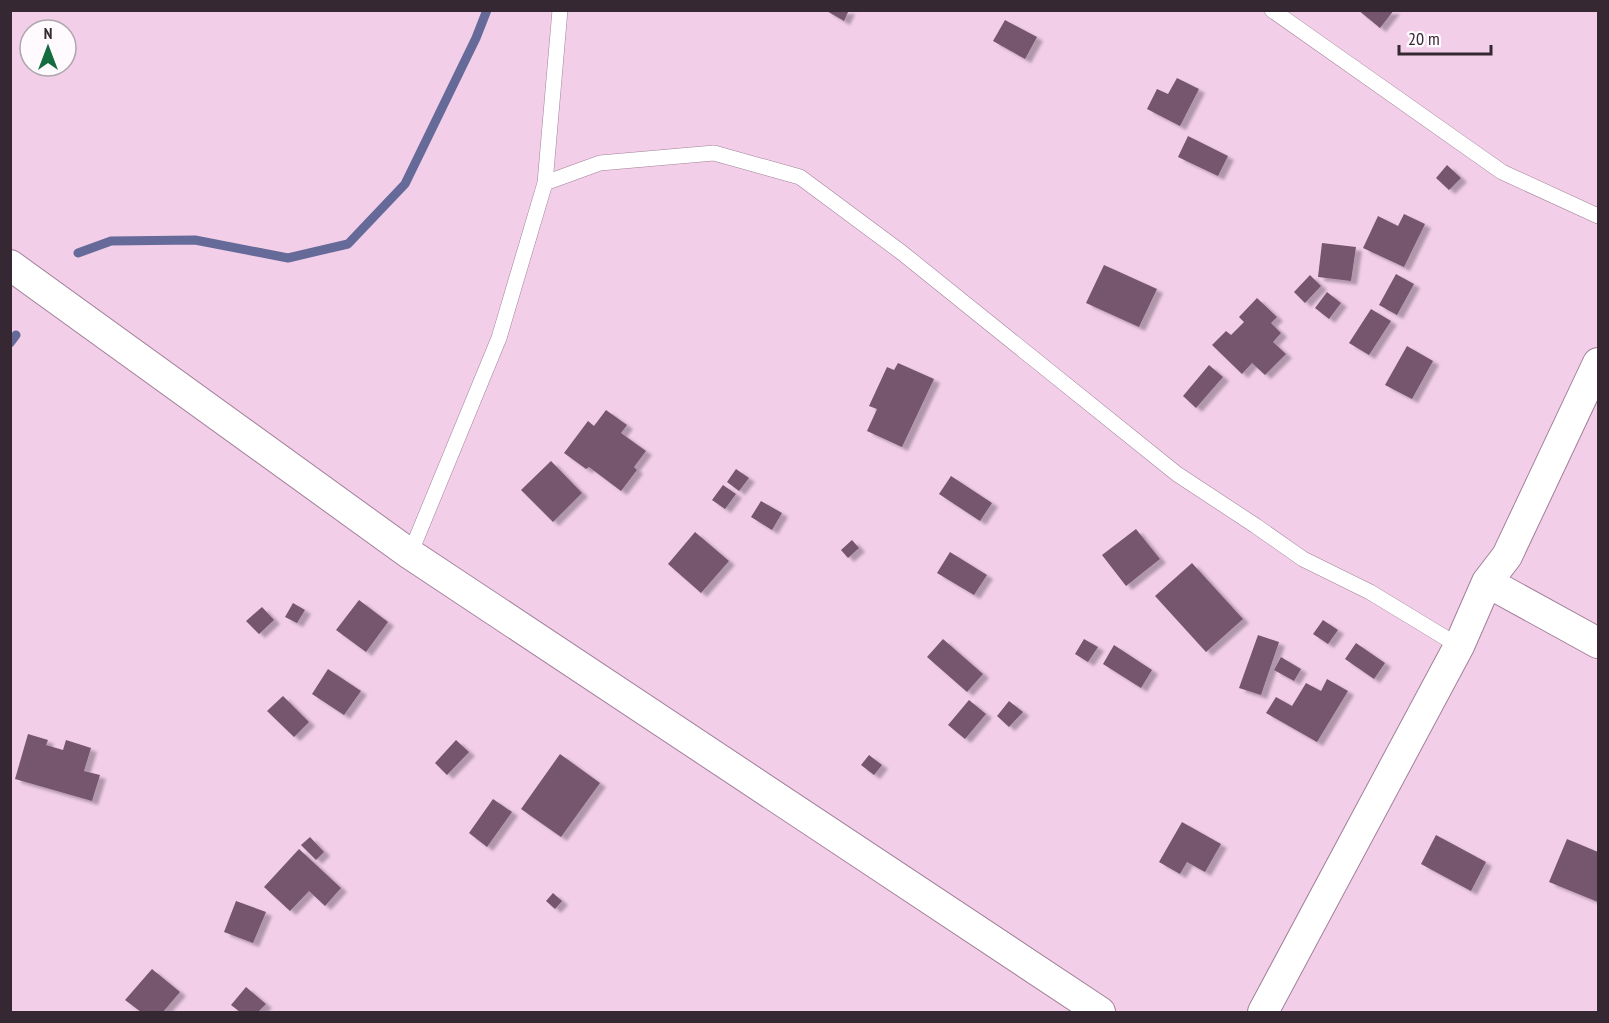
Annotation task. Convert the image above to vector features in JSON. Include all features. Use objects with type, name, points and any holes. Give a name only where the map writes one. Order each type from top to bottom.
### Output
[{"type":"street","points":[[10,265],[410,554],[1100,1012]]},
{"type":"street","points":[[1263,1012],[1459,646],[1487,582],[1507,556],[1599,363]]},
{"type":"street","points":[[1487,582],[1599,644]]},
{"type":"lane","points":[[410,554],[499,338],[545,183],[560,10]]},
{"type":"lane","points":[[1272,10],[1502,172],[1599,216]]},
{"type":"lane","points":[[545,183],[600,163],[714,153],[800,177],[901,252],[1177,474],[1303,560],[1370,592],[1459,646]]},
{"type":"building","points":[[825,10],[849,10],[844,21]]},
{"type":"building","points":[[1358,10],[1394,10],[1380,28]]},
{"type":"building","points":[[1005,20],[1037,37],[1025,59],[993,41]]},
{"type":"building","points":[[1177,78],[1199,89],[1180,126],[1147,109],[1157,89],[1168,94]]},
{"type":"building","points":[[1188,136],[1228,156],[1218,176],[1178,157]]},
{"type":"building","points":[[1447,165],[1461,178],[1449,190],[1436,178]]},
{"type":"building","points":[[1404,214],[1425,224],[1404,267],[1363,248],[1378,216],[1398,226]]},
{"type":"building","points":[[1322,243],[1356,247],[1351,281],[1318,277]]},
{"type":"building","points":[[1104,265],[1157,289],[1139,327],[1086,303]]},
{"type":"building","points":[[1396,274],[1414,284],[1397,315],[1379,305]]},
{"type":"building","points":[[1310,275],[1321,286],[1305,303],[1294,292]]},
{"type":"building","points":[[1327,292],[1341,303],[1329,319],[1315,308]]},
{"type":"building","points":[[1257,298],[1277,317],[1271,323],[1281,333],[1273,342],[1286,354],[1265,375],[1252,363],[1242,374],[1212,345],[1226,331],[1231,335],[1244,322],[1239,317]]},
{"type":"building","points":[[1371,309],[1391,321],[1369,355],[1349,343]]},
{"type":"building","points":[[1407,346],[1433,361],[1412,399],[1385,385]]},
{"type":"building","points":[[898,363],[934,379],[902,447],[867,431],[877,409],[869,406],[887,367],[894,370]]},
{"type":"building","points":[[1209,365],[1223,377],[1196,408],[1183,396]]},
{"type":"building","points":[[606,410],[627,425],[621,433],[646,451],[634,467],[637,470],[621,491],[589,467],[586,469],[564,453],[588,421],[594,426]]},
{"type":"building","points":[[551,461],[582,493],[553,522],[521,490]]},
{"type":"building","points":[[736,469],[749,478],[739,491],[727,482]]},
{"type":"building","points":[[951,476],[992,503],[980,521],[939,494]]},
{"type":"building","points":[[723,485],[736,494],[725,509],[712,500]]},
{"type":"building","points":[[761,501],[782,513],[772,530],[751,517]]},
{"type":"building","points":[[1136,529],[1160,559],[1126,586],[1102,555]]},
{"type":"building","points":[[695,532],[729,561],[701,593],[668,564]]},
{"type":"building","points":[[852,540],[859,548],[848,558],[841,550]]},
{"type":"building","points":[[950,552],[987,575],[974,595],[937,573]]},
{"type":"building","points":[[1192,563],[1243,619],[1206,652],[1155,596]]},
{"type":"building","points":[[359,600],[388,622],[366,652],[336,630]]},
{"type":"building","points":[[293,603],[305,610],[297,623],[285,617]]},
{"type":"building","points":[[262,607],[274,620],[259,634],[246,621]]},
{"type":"building","points":[[1323,620],[1338,630],[1328,644],[1313,634]]},
{"type":"building","points":[[1258,635],[1279,642],[1261,695],[1239,688]]},
{"type":"building","points":[[943,639],[983,674],[967,692],[927,657]]},
{"type":"building","points":[[1084,639],[1098,647],[1088,662],[1075,654]]},
{"type":"building","points":[[1356,643],[1385,663],[1374,679],[1345,659]]},
{"type":"building","points":[[1114,645],[1152,670],[1141,688],[1103,664]]},
{"type":"building","points":[[1281,657],[1301,669],[1294,681],[1274,670]]},
{"type":"building","points":[[328,669],[361,691],[344,715],[312,694]]},
{"type":"building","points":[[1327,679],[1348,691],[1317,742],[1266,713],[1276,697],[1292,706],[1306,683],[1321,691]]},
{"type":"building","points":[[283,696],[309,722],[294,737],[267,711]]},
{"type":"building","points":[[969,700],[986,714],[965,739],[948,725]]},
{"type":"building","points":[[1009,701],[1023,712],[1009,727],[997,716]]},
{"type":"building","points":[[28,734],[48,740],[46,745],[63,750],[66,740],[91,748],[84,771],[100,775],[92,801],[15,779]]},
{"type":"building","points":[[456,740],[469,752],[447,775],[435,763]]},
{"type":"building","points":[[560,754],[600,783],[561,837],[521,809]]},
{"type":"building","points":[[869,755],[882,765],[874,775],[861,765]]},
{"type":"building","points":[[493,799],[512,812],[487,847],[469,833]]},
{"type":"building","points":[[1182,822],[1221,844],[1205,872],[1187,862],[1180,874],[1159,862]]},
{"type":"building","points":[[1436,835],[1486,862],[1471,891],[1421,864]]},
{"type":"building","points":[[310,837],[324,852],[316,860],[301,845]]},
{"type":"building","points":[[1567,839],[1598,852],[1598,902],[1549,882]]},
{"type":"building","points":[[299,849],[341,888],[325,906],[309,891],[290,911],[264,887]]},
{"type":"building","points":[[553,893],[562,901],[555,909],[546,901]]},
{"type":"building","points":[[236,901],[266,912],[253,943],[224,932]]},
{"type":"building","points":[[152,969],[180,992],[163,1012],[141,1012],[125,1000]]},
{"type":"building","points":[[246,987],[266,1004],[258,1012],[240,1012],[231,1005]]},
{"type":"waterway","points":[[78,253],[111,241],[195,240],[288,258],[348,244],[405,184],[476,38],[487,10]]},
{"type":"waterway","points":[[10,343],[16,335]]}]
